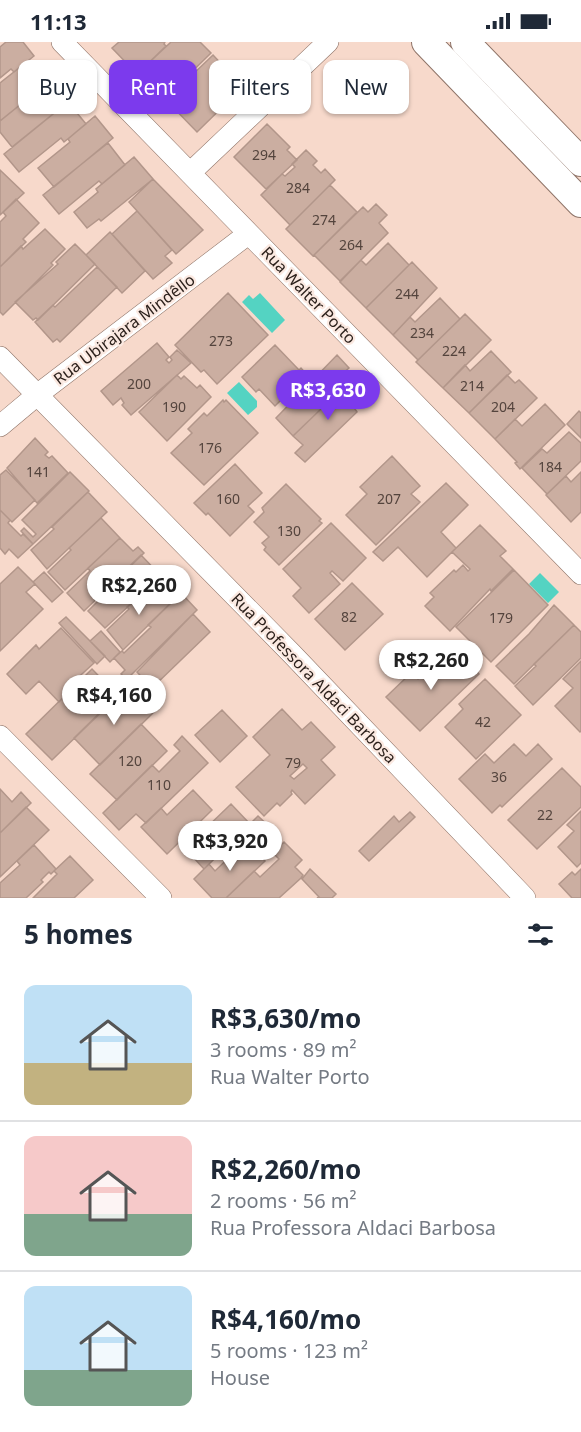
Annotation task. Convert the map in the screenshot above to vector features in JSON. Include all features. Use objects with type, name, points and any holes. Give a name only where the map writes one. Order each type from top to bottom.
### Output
[{"type":"main road","points":[[426,42],[581,203]]},
{"type":"main road","points":[[465,42],[581,162]]},
{"type":"street","name":"Rua Walter Porto","points":[[62,42],[581,574]]},
{"type":"street","points":[[191,172],[328,42]]},
{"type":"street","name":"Rua Ubirajara Mindêllo","points":[[0,426],[37,395],[248,234]]},
{"type":"street","name":"Rua Professora Aldaci Barbosa","points":[[0,357],[292,654],[525,898]]},
{"type":"street","points":[[0,736],[161,898]]},
{"type":"water","points":[[260,293],[285,320],[272,333],[242,302],[249,295],[253,299]]},
{"type":"water","points":[[239,382],[257,401],[257,407],[248,415],[227,393]]},
{"type":"water","points":[[540,573],[559,592],[548,603],[529,584]]},
{"type":"building","points":[[6,42],[23,42],[34,56],[29,60],[18,60],[18,69],[14,72],[11,69],[0,78],[0,47]]},
{"type":"building","points":[[119,42],[165,42],[166,46],[152,60],[124,60],[112,48]]},
{"type":"building","points":[[171,42],[200,42],[211,53],[197,67],[197,60],[152,60]]},
{"type":"building","points":[[213,55],[218,60],[209,60],[209,114],[215,114],[197,132],[180,114],[197,114],[197,70]]},
{"type":"building","points":[[18,69],[18,106],[0,121],[0,83]]},
{"type":"building","points":[[18,107],[18,114],[53,114],[12,147],[0,132],[0,121]]},
{"type":"building","points":[[53,114],[78,114],[86,124],[64,142],[61,138],[19,172],[4,154]]},
{"type":"building","points":[[95,116],[113,138],[54,187],[38,168],[70,142],[68,139]]},
{"type":"building","points":[[267,124],[290,147],[287,150],[297,160],[266,189],[234,157]]},
{"type":"building","points":[[108,143],[125,165],[102,184],[99,181],[59,214],[43,195]]},
{"type":"building","points":[[306,150],[317,161],[313,165],[321,173],[325,169],[335,180],[290,225],[261,195],[282,174],[285,176],[295,167],[292,164]]},
{"type":"building","points":[[134,157],[153,179],[101,221],[99,219],[87,228],[74,212],[98,192],[96,189]]},
{"type":"building","points":[[0,170],[24,193],[0,215]]},
{"type":"building","points":[[153,179],[203,230],[176,254],[129,202]]},
{"type":"building","points":[[330,185],[357,212],[313,256],[286,229]]},
{"type":"building","points":[[16,199],[39,223],[23,239],[26,242],[0,267],[0,222],[6,216],[3,212]]},
{"type":"building","points":[[376,204],[387,215],[379,223],[388,233],[340,281],[314,255],[363,207],[368,212]]},
{"type":"building","points":[[137,211],[172,250],[165,256],[172,263],[153,279],[112,234]]},
{"type":"building","points":[[45,229],[65,249],[51,263],[53,265],[3,315],[0,312],[0,267],[21,246],[23,249]]},
{"type":"building","points":[[110,232],[145,271],[122,293],[86,255]]},
{"type":"building","points":[[388,243],[409,265],[366,308],[340,282],[361,260],[366,265]]},
{"type":"building","points":[[75,244],[95,264],[38,320],[36,318],[33,320],[15,302],[58,264],[56,262]]},
{"type":"building","points":[[412,262],[437,288],[393,335],[366,308]]},
{"type":"building","points":[[97,267],[117,287],[60,342],[57,339],[53,342],[35,322],[53,305],[55,307]]},
{"type":"building","points":[[228,293],[268,335],[217,384],[204,370],[201,372],[175,345]]},
{"type":"building","points":[[440,298],[460,319],[418,360],[393,335],[410,317],[415,322]]},
{"type":"building","points":[[465,314],[491,340],[443,388],[416,362]]},
{"type":"building","points":[[157,343],[169,357],[166,360],[169,363],[172,360],[170,357],[177,350],[191,363],[131,415],[122,405],[124,403],[121,398],[113,405],[101,391]]},
{"type":"building","points":[[275,345],[309,377],[283,402],[281,400],[275,406],[259,389],[256,392],[242,377]]},
{"type":"building","points":[[491,351],[511,372],[469,413],[443,388],[465,365],[470,371]]},
{"type":"building","points":[[337,355],[349,368],[342,374],[349,382],[293,436],[276,418]]},
{"type":"building","points":[[177,375],[181,379],[184,376],[197,388],[200,385],[211,397],[167,441],[139,412]]},
{"type":"building","points":[[507,375],[515,383],[519,380],[537,398],[495,439],[469,413]]},
{"type":"building","points":[[349,382],[365,399],[355,409],[357,412],[305,462],[295,453],[303,445],[293,436]]},
{"type":"building","points":[[223,400],[224,402],[226,400],[258,433],[204,485],[171,453],[192,433],[188,429],[204,413],[207,416]]},
{"type":"building","points":[[545,404],[565,425],[520,469],[515,463],[517,462],[495,439],[515,419],[522,426]]},
{"type":"building","points":[[579,411],[581,413],[581,438],[567,424]]},
{"type":"building","points":[[569,432],[581,443],[581,461],[547,494],[522,468],[542,449],[547,453]]},
{"type":"building","points":[[35,438],[48,452],[45,455],[49,458],[52,456],[68,473],[37,503],[7,468]]},
{"type":"building","points":[[392,456],[420,486],[411,494],[420,502],[376,545],[346,515],[367,494],[360,487]]},
{"type":"building","points":[[235,464],[262,493],[248,506],[254,512],[230,536],[208,513],[206,515],[194,503]]},
{"type":"building","points":[[6,470],[35,500],[12,522],[0,510],[0,475]]},
{"type":"building","points":[[70,472],[89,491],[33,544],[21,531],[24,528],[33,537],[36,534],[22,520]]},
{"type":"building","points":[[581,472],[581,512],[571,522],[546,495],[566,476],[571,482]]},
{"type":"building","points":[[446,483],[468,505],[441,532],[456,548],[427,577],[398,547],[383,561],[373,552]]},
{"type":"building","points":[[286,484],[321,519],[319,521],[322,523],[279,565],[264,550],[266,547],[262,543],[269,537],[254,522],[264,512],[262,508]]},
{"type":"building","points":[[88,492],[107,512],[47,569],[31,550]]},
{"type":"building","points":[[0,510],[10,520],[8,523],[33,544],[18,558],[9,549],[5,554],[0,548]]},
{"type":"building","points":[[101,518],[120,538],[65,590],[48,572],[71,550],[69,548]]},
{"type":"building","points":[[331,523],[366,558],[343,581],[332,571],[330,573],[340,584],[309,613],[293,596],[301,588],[283,569]]},
{"type":"building","points":[[480,525],[506,551],[500,556],[513,569],[491,591],[490,589],[450,631],[425,606],[434,597],[430,593],[454,570],[456,572],[463,565],[468,571],[470,569],[452,552]]},
{"type":"building","points":[[120,538],[133,551],[138,547],[144,553],[84,611],[67,593],[90,571],[88,568]]},
{"type":"building","points":[[141,555],[161,576],[105,628],[88,611],[110,589],[108,587]]},
{"type":"building","points":[[18,567],[35,584],[26,592],[43,609],[0,651],[0,584]]},
{"type":"building","points":[[514,570],[548,605],[491,662],[456,627]]},
{"type":"building","points":[[44,572],[63,592],[52,602],[33,582]]},
{"type":"building","points":[[352,583],[383,614],[345,650],[315,619]]},
{"type":"building","points":[[152,584],[171,603],[123,650],[107,630]]},
{"type":"building","points":[[181,593],[197,610],[127,679],[121,674],[125,670],[114,658],[122,651],[124,653],[151,627],[148,625]]},
{"type":"building","points":[[554,605],[574,625],[514,684],[496,666],[529,634]]},
{"type":"building","points":[[193,614],[210,632],[152,688],[137,672]]},
{"type":"building","points":[[66,617],[105,656],[97,664],[59,623]]},
{"type":"building","points":[[574,625],[581,632],[581,658],[533,705],[515,686]]},
{"type":"building","points":[[61,628],[94,663],[71,684],[74,687],[59,702],[39,681],[26,694],[7,674],[36,645],[39,649]]},
{"type":"building","points":[[101,631],[120,652],[110,662],[90,641]]},
{"type":"building","points":[[448,655],[462,669],[468,663],[479,674],[420,731],[386,697],[411,673],[418,679],[434,663],[437,665]]},
{"type":"building","points":[[581,661],[580,732],[555,706],[573,688],[563,679]]},
{"type":"building","points":[[92,669],[118,696],[52,760],[26,734]]},
{"type":"building","points":[[485,679],[521,715],[476,759],[445,727],[463,709],[459,704]]},
{"type":"building","points":[[122,691],[135,703],[143,696],[156,710],[100,765],[74,738]]},
{"type":"building","points":[[282,709],[302,730],[311,722],[335,747],[321,760],[335,775],[305,804],[292,790],[292,794],[280,806],[277,803],[264,816],[236,787],[270,755],[253,737]],"holes":[[[303,764],[307,768],[294,779],[290,776]]]},
{"type":"building","points":[[222,710],[247,736],[220,762],[195,735]]},
{"type":"building","points":[[141,724],[167,751],[117,800],[90,774]]},
{"type":"building","points":[[182,736],[208,763],[146,823],[136,814],[119,830],[103,813],[152,765],[159,772],[180,751],[174,745]]},
{"type":"building","points":[[514,744],[526,756],[538,744],[552,759],[502,807],[500,805],[492,813],[459,779],[485,754],[494,763]]},
{"type":"building","points":[[562,768],[581,787],[581,807],[537,849],[508,820]]},
{"type":"building","points":[[0,789],[12,802],[21,792],[31,803],[0,833]]},
{"type":"building","points":[[193,790],[212,810],[167,854],[141,827],[161,808],[167,815]]},
{"type":"building","points":[[231,804],[250,824],[204,869],[179,842],[197,824],[203,831]]},
{"type":"building","points":[[26,807],[49,830],[0,877],[0,833]]},
{"type":"building","points":[[581,811],[581,863],[577,867],[558,847],[574,831],[567,825]]},
{"type":"building","points":[[410,812],[415,817],[369,861],[359,851],[394,816],[399,822]]},
{"type":"building","points":[[258,816],[274,831],[267,838],[255,826],[253,829],[249,825]]},
{"type":"building","points":[[246,841],[265,861],[226,898],[212,898],[194,879],[209,864],[215,871]]},
{"type":"building","points":[[284,842],[302,860],[295,867],[303,875],[301,878],[279,898],[226,898],[254,871],[260,877],[279,859],[273,853]]},
{"type":"building","points":[[34,845],[56,869],[51,874],[49,872],[41,880],[43,882],[26,898],[0,898],[0,883],[20,865],[17,861]]},
{"type":"building","points":[[70,856],[93,880],[74,898],[33,898],[57,874],[54,871]]},
{"type":"building","points":[[310,869],[336,894],[332,898],[317,898],[319,897],[302,879]]},
{"type":"building","points":[[581,869],[581,898],[572,898],[559,884],[572,872],[575,875]]}]
